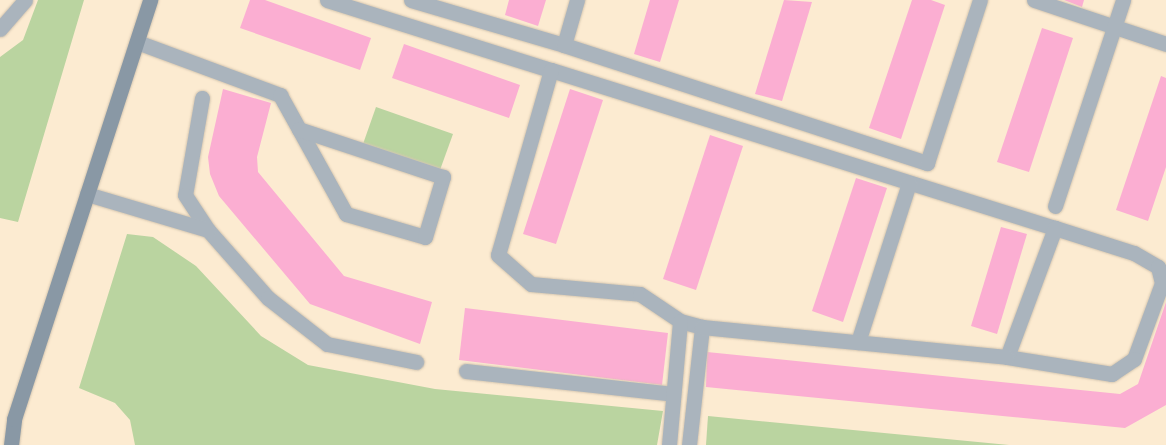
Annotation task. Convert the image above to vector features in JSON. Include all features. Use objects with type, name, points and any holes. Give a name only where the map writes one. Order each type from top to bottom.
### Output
[{"type":"street","points":[[0,29],[25,0]]},
{"type":"street","points":[[12,445],[14,418],[150,0]]},
{"type":"street","points":[[327,0],[551,70],[909,183],[1134,253],[1158,267],[1162,282],[1134,359],[1112,374],[1007,356],[702,327],[680,321],[640,294],[531,284],[498,255],[551,70]]},
{"type":"street","points":[[411,0],[445,6],[927,163],[980,0]]},
{"type":"street","points":[[564,45],[577,0]]},
{"type":"street","points":[[1034,0],[1166,44]]},
{"type":"street","points":[[1056,206],[1122,0]]},
{"type":"street","points":[[137,42],[280,94],[299,129],[346,214],[425,237],[443,177],[299,129]]},
{"type":"street","points":[[202,98],[185,195],[208,230],[268,298],[327,344],[416,362]]},
{"type":"street","points":[[858,342],[909,183]]},
{"type":"street","points":[[87,194],[208,230]]},
{"type":"street","points":[[1007,356],[1055,228]]},
{"type":"street","points":[[669,445],[680,321]]},
{"type":"street","points":[[689,445],[702,327]]},
{"type":"street","points":[[466,370],[673,394]]},
{"type":"green space","points":[[38,0],[84,0],[18,222],[0,218],[0,57],[23,40]]},
{"type":"green space","points":[[376,107],[453,134],[440,170],[363,144]]},
{"type":"green space","points":[[127,234],[153,237],[196,266],[261,336],[308,365],[435,389],[663,411],[657,445],[135,445],[130,420],[115,403],[79,388]]},
{"type":"green space","points":[[708,416],[1009,445],[706,445]]},
{"type":"building","points":[[250,0],[265,0],[371,38],[360,70],[240,28]]},
{"type":"building","points":[[509,0],[546,0],[538,26],[505,15]]},
{"type":"building","points":[[650,0],[679,0],[660,62],[634,54]]},
{"type":"building","points":[[784,0],[812,2],[782,101],[755,94]]},
{"type":"building","points":[[912,0],[931,0],[945,5],[901,139],[869,128]]},
{"type":"building","points":[[1064,0],[1084,0],[1082,7]]},
{"type":"building","points":[[1042,28],[1073,38],[1029,172],[997,162]]},
{"type":"building","points":[[404,44],[520,85],[509,118],[392,78]]},
{"type":"building","points":[[1161,76],[1166,78],[1166,167],[1148,221],[1116,210]]},
{"type":"building","points":[[223,89],[271,103],[257,157],[258,172],[344,276],[432,302],[420,344],[310,304],[219,196],[210,174],[208,157]]},
{"type":"building","points":[[570,89],[603,100],[556,244],[523,234]]},
{"type":"building","points":[[710,135],[743,146],[696,290],[663,279]]},
{"type":"building","points":[[856,178],[887,188],[843,322],[812,311]]},
{"type":"building","points":[[1001,227],[1027,234],[997,334],[971,326]]},
{"type":"building","points":[[1166,302],[1166,405],[1125,428],[706,387],[707,352],[1120,394],[1138,384]]},
{"type":"building","points":[[465,308],[668,333],[662,385],[459,360]]}]
